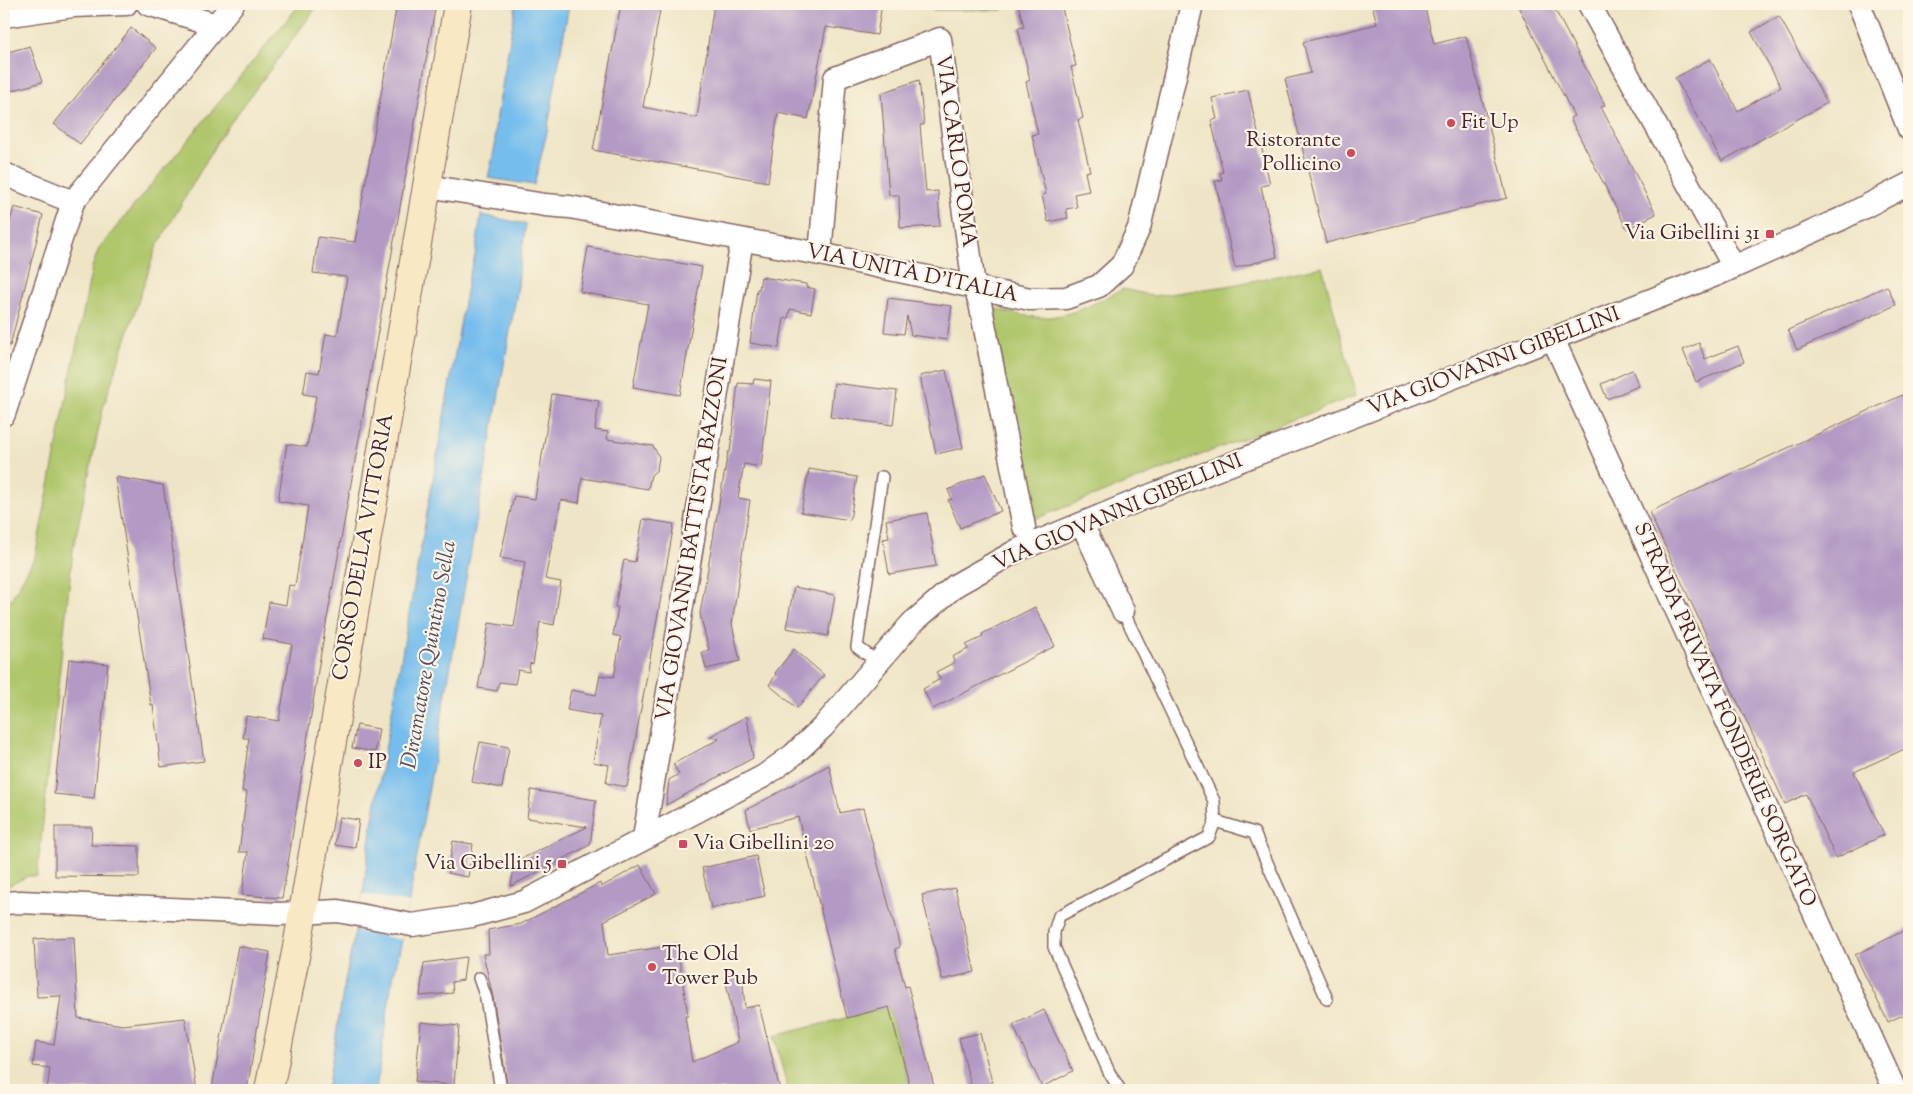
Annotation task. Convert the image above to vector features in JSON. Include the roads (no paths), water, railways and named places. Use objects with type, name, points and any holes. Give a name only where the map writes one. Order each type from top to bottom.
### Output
[{"type":"main road","name":"CORSO DELLA VITTORIA","points":[[269,1090],[458,4]]},
{"type":"street","points":[[4,16],[73,6],[126,4]]},
{"type":"street","points":[[148,4],[203,16]]},
{"type":"street","points":[[4,414],[13,356],[73,202],[203,16],[233,4]]},
{"type":"street","name":"VIA UNITÀ D'ITALIA","points":[[426,186],[537,204],[570,206],[820,254],[1030,299],[1066,298],[1099,286],[1122,265],[1139,228],[1192,4]]},
{"type":"street","points":[[1589,4],[1734,267]]},
{"type":"street","points":[[1859,4],[1909,129]]},
{"type":"street","name":"VIA CARLO POMA","points":[[820,254],[835,78],[940,39],[974,286],[980,303],[1024,528]]},
{"type":"street","points":[[4,174],[73,202]]},
{"type":"street","name":"VIA GIOVANNI GIBELLINI","points":[[4,904],[21,902],[279,914],[338,911],[404,924],[472,916],[524,902],[764,776],[793,755],[822,727],[911,624],[956,585],[1018,550],[1144,498],[1734,267],[1841,220],[1909,184]]},
{"type":"street","name":"VIA GIOVANNI BATTISTA BAZZONI","points":[[644,838],[742,240]]},
{"type":"street","name":"STRADA PRIVATA FONDERIE SORGATO","points":[[1554,339],[1895,1090]]},
{"type":"street","points":[[1082,524],[1123,611]]},
{"type":"lane","points":[[879,663],[857,646],[882,477]]},
{"type":"lane","points":[[1120,1090],[1109,1072],[1054,948],[1054,932],[1059,916],[1210,837],[1215,821],[1214,801],[1123,611]]},
{"type":"lane","points":[[1215,821],[1254,833],[1327,999]]},
{"type":"lane","points":[[479,978],[486,998],[502,1090]]},
{"type":"water","points":[[516,4],[569,4],[547,132],[534,185],[488,178],[495,146],[495,127]]},
{"type":"water","name":"Diramatore Quintino Sella","points":[[481,215],[526,224],[518,286],[402,940],[391,987],[376,1090],[327,1090],[345,980],[363,894],[371,830]]},
{"type":"place","name":"Fit Up","points":[[1451,123]]},
{"type":"place","name":"Ristorante Pollicino","points":[[1351,153]]},
{"type":"place","name":"Via Gibellini 31","points":[[1770,234]]},
{"type":"place","name":"IP","points":[[358,763]]},
{"type":"place","name":"Via Gibellini 20","points":[[683,844]]},
{"type":"place","name":"Via Gibellini 5","points":[[562,864]]},
{"type":"place","name":"The Old Tower Pub","points":[[652,967]]}]
